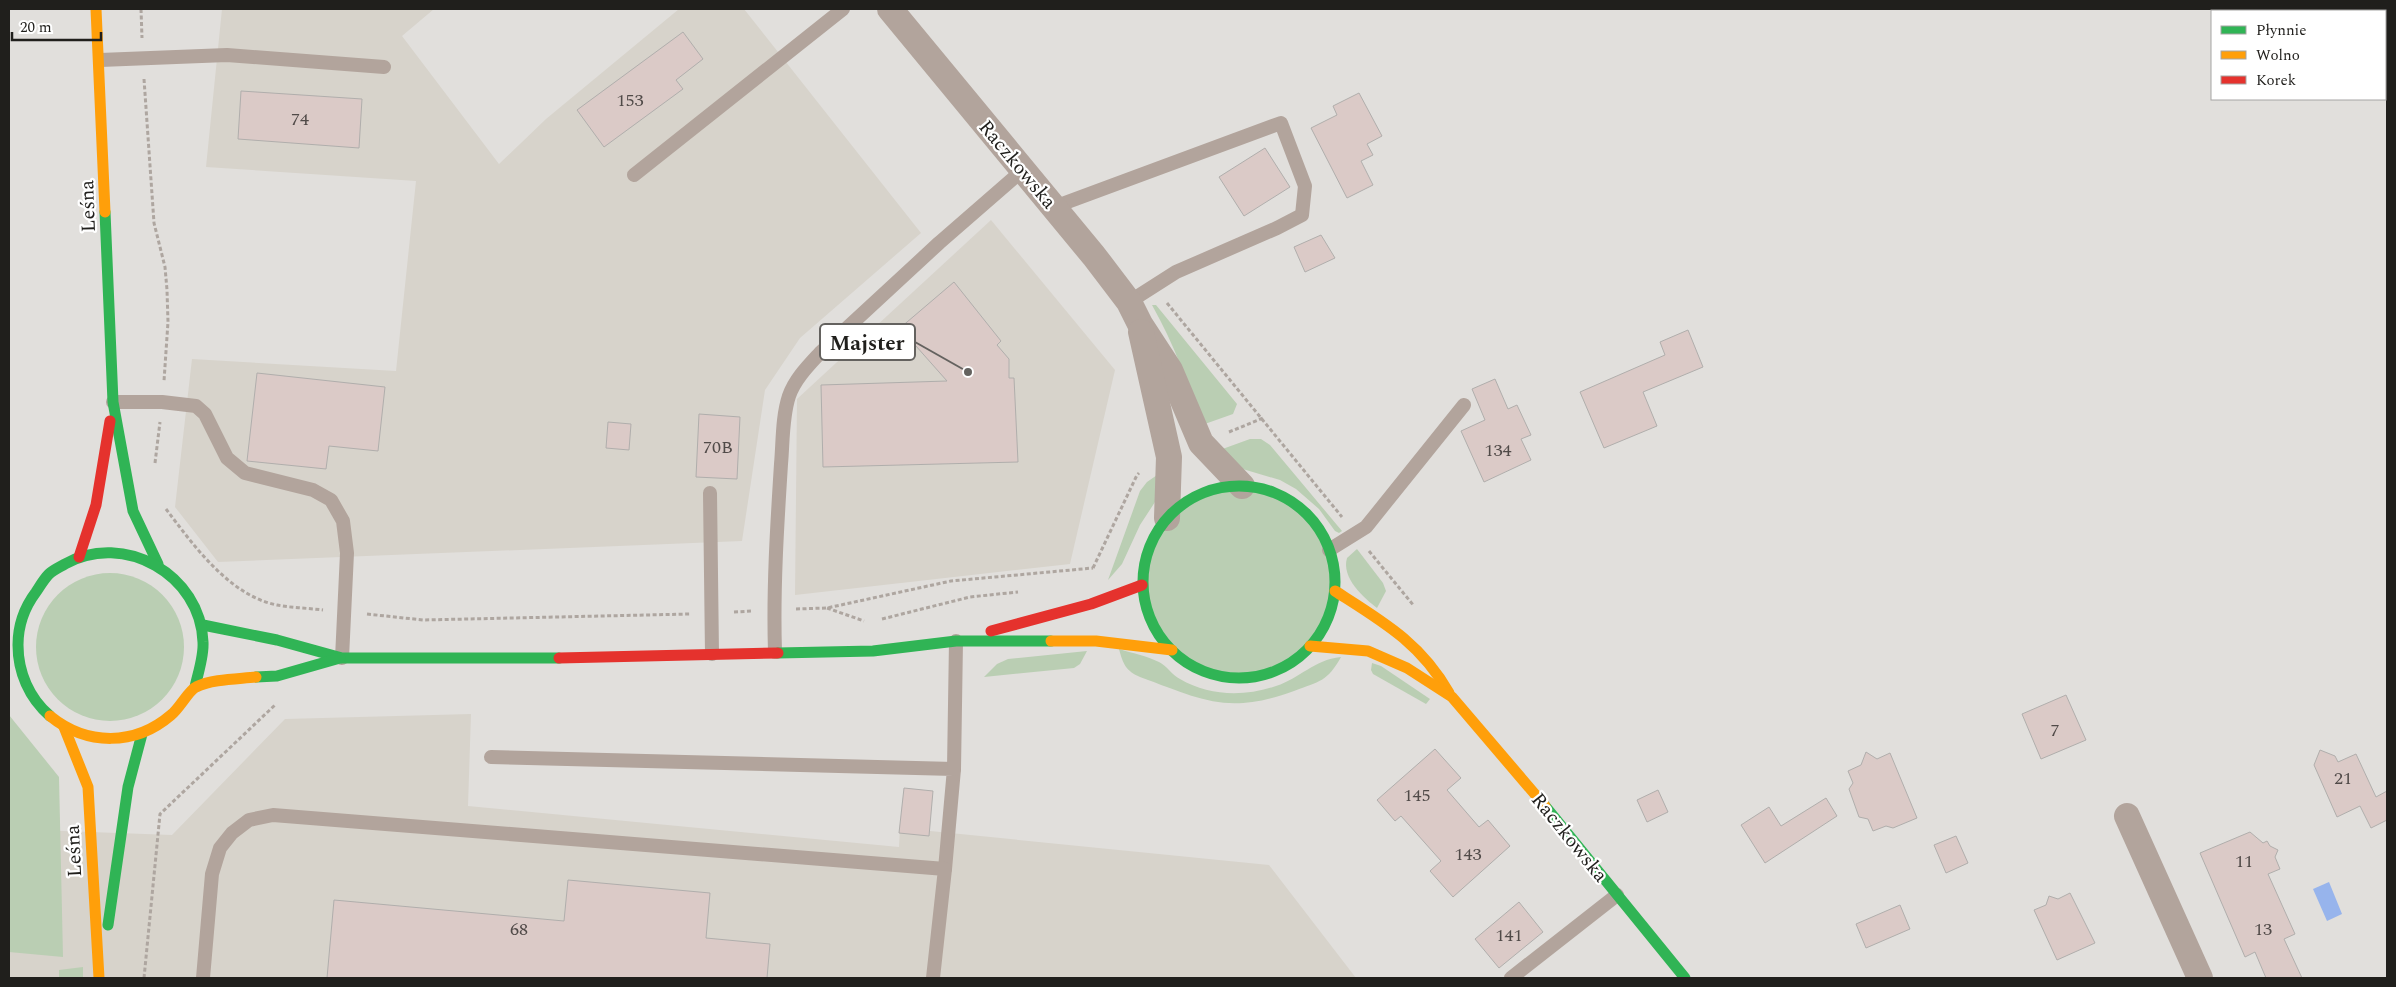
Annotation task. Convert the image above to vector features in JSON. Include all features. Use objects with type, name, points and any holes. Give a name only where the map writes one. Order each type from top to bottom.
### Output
[{"type":"street","name":"Leśna","points":[[96,9],[100,60],[113,402],[133,511],[158,564]]},
{"type":"street","name":"Raczkowska","points":[[890,9],[1054,207],[1134,313],[1170,370],[1200,442],[1242,486]]},
{"type":"street","name":"Raczkowska","points":[[1134,313],[1169,458],[1167,518]]},
{"type":"street","name":"Leśna","points":[[79,557],[96,505],[113,402]]},
{"type":"street","points":[[1224,486],[1242,486],[1253,486],[1282,495],[1306,512],[1324,536],[1333,564],[1335,591],[1326,623],[1310,646],[1288,665],[1262,676],[1233,678],[1205,672],[1180,658],[1160,638],[1147,612],[1142,585],[1145,558],[1156,532],[1173,511],[1198,493],[1224,486]]},
{"type":"street","points":[[99,552],[119,552],[139,556],[158,564],[174,576],[187,590],[197,607],[203,625],[204,654],[202,668],[195,687],[173,716],[142,734],[122,739],[103,739],[82,735],[64,727],[47,715],[33,698],[23,680],[18,659],[17,637],[22,616],[30,597],[60,566],[79,557],[99,552]]},
{"type":"street","points":[[956,641],[1091,604],[1142,585]]},
{"type":"street","name":"Raczkowska","points":[[1335,591],[1407,637],[1425,654],[1438,670],[1452,697],[1513,767],[1685,978]]},
{"type":"street","points":[[203,625],[277,640],[342,658],[565,658],[873,651],[956,641],[1096,641],[1172,650]]},
{"type":"street","name":"Raczkowska","points":[[1310,646],[1368,651],[1407,668],[1452,697]]},
{"type":"street","points":[[195,687],[232,680],[277,676],[342,658]]},
{"type":"street","name":"Leśna","points":[[64,727],[88,787],[100,978]]},
{"type":"street","name":"Leśna","points":[[100,978],[128,787],[142,734]]},
{"type":"street","points":[[2127,816],[2200,978]]},
{"type":"lane","points":[[634,175],[843,9]]},
{"type":"lane","points":[[100,60],[227,55],[384,67]]},
{"type":"lane","points":[[1054,207],[1281,123],[1304,186],[1302,215],[1277,228],[1176,272],[1153,286],[1134,313]]},
{"type":"lane","points":[[775,652],[774,610],[780,482],[786,406],[790,394],[804,371],[820,353],[939,243],[1023,170]]},
{"type":"lane","points":[[113,402],[162,402],[196,406],[205,414],[227,458],[245,473],[313,490],[331,500],[343,521],[347,553],[342,658]]},
{"type":"lane","points":[[1329,550],[1366,527],[1464,404]]},
{"type":"lane","points":[[710,494],[712,654]]},
{"type":"lane","points":[[932,978],[954,769],[956,641]]},
{"type":"lane","points":[[492,757],[954,769]]},
{"type":"lane","points":[[203,978],[212,874],[220,848],[232,833],[249,820],[273,815],[945,868]]},
{"type":"lane","points":[[1510,978],[1617,895]]},
{"type":"path","points":[[141,9],[153,215],[165,267],[168,322],[155,471]]},
{"type":"path","points":[[1153,286],[1405,595]]},
{"type":"path","points":[[162,502],[233,586],[256,598],[277,605],[423,620],[712,613],[827,608],[951,582],[1093,568]]},
{"type":"path","points":[[877,620],[970,597],[1025,591]]},
{"type":"path","points":[[827,608],[868,622]]},
{"type":"path","points":[[144,978],[160,814],[275,706]]},
{"type":"shaded area","points":[[222,9],[434,9],[402,36],[499,164],[546,119],[679,9],[744,9],[921,233],[800,338],[765,390],[742,541],[218,562],[175,507],[192,359],[396,371],[416,181],[206,167]]},
{"type":"shaded area","points":[[991,220],[1115,370],[1070,564],[795,595],[797,399]]},
{"type":"shaded area","points":[[471,714],[468,806],[899,847],[900,828],[1269,865],[1356,978],[9,978],[9,829],[172,835],[285,719]]},
{"type":"green space","points":[[1152,305],[1156,305],[1237,404],[1233,414],[1202,425],[1180,364]]},
{"type":"green space","points":[[1250,439],[1261,439],[1270,445],[1342,531],[1339,533],[1335,531],[1319,509],[1296,489],[1280,480],[1236,467],[1217,451]]},
{"type":"green space","points":[[1160,473],[1155,502],[1140,525],[1122,564],[1108,580],[1140,491],[1147,482]]},
{"type":"green space","points":[[1239,486],[1258,488],[1276,493],[1292,502],[1307,514],[1319,529],[1328,545],[1333,563],[1335,582],[1333,601],[1328,619],[1319,635],[1307,650],[1292,662],[1276,671],[1258,676],[1239,678],[1220,676],[1202,671],[1186,662],[1171,650],[1159,635],[1150,619],[1145,601],[1143,582],[1145,563],[1150,545],[1159,529],[1171,514],[1186,502],[1202,493],[1220,488]]},
{"type":"green space","points":[[1357,549],[1383,583],[1386,591],[1377,608],[1355,587],[1347,573],[1347,558]]},
{"type":"green space","points":[[110,573],[138,579],[162,595],[178,619],[184,647],[178,675],[162,699],[138,715],[110,721],[82,715],[58,699],[42,675],[36,647],[42,619],[58,595],[82,579]]},
{"type":"green space","points":[[1119,649],[1159,662],[1177,677],[1191,685],[1215,692],[1227,693],[1264,690],[1285,683],[1315,665],[1341,657],[1322,680],[1271,698],[1232,703],[1199,698],[1140,677],[1131,672],[1126,666]]},
{"type":"green space","points":[[1087,651],[1080,664],[1074,668],[984,677],[997,664],[1008,659]]},
{"type":"green space","points":[[1372,663],[1381,666],[1430,699],[1426,704],[1373,674],[1371,670]]},
{"type":"green space","points":[[9,715],[59,777],[63,957],[9,952]]},
{"type":"green space","points":[[83,967],[83,978],[59,978],[59,970]]},
{"type":"water","points":[[2329,882],[2342,914],[2327,921],[2313,889]]},
{"type":"building","points":[[683,32],[703,59],[676,80],[683,89],[604,147],[577,110]]},
{"type":"building","points":[[241,91],[362,99],[359,148],[238,139]]},
{"type":"building","points":[[1359,93],[1382,136],[1367,144],[1373,155],[1361,161],[1373,185],[1347,198],[1311,128],[1337,115],[1333,106]]},
{"type":"building","points":[[1265,148],[1290,187],[1244,216],[1219,177]]},
{"type":"building","points":[[1321,235],[1335,258],[1305,272],[1294,247]]},
{"type":"building","points":[[954,282],[1001,341],[997,345],[1009,359],[1009,378],[1014,378],[1018,462],[823,467],[821,385],[947,381],[900,328]]},
{"type":"building","points":[[1688,330],[1703,367],[1643,392],[1657,426],[1604,448],[1580,392],[1665,355],[1660,342]]},
{"type":"building","points":[[257,373],[385,387],[378,451],[329,446],[326,469],[247,461]]},
{"type":"building","points":[[1495,379],[1508,409],[1517,405],[1531,435],[1521,439],[1531,460],[1484,482],[1461,431],[1485,420],[1472,389]]},
{"type":"building","points":[[699,414],[740,417],[737,479],[696,477]]},
{"type":"building","points":[[608,422],[631,424],[629,450],[606,448]]},
{"type":"building","points":[[2066,695],[2086,740],[2041,759],[2022,714]]},
{"type":"building","points":[[1435,749],[1461,778],[1447,790],[1479,827],[1488,820],[1510,846],[1453,897],[1430,871],[1441,861],[1401,816],[1395,821],[1377,800]]},
{"type":"building","points":[[2320,750],[2335,756],[2338,762],[2356,754],[2376,797],[2387,791],[2387,820],[2371,828],[2360,806],[2337,817],[2314,765]]},
{"type":"building","points":[[1866,752],[1877,759],[1890,753],[1917,818],[1893,828],[1886,826],[1873,831],[1868,819],[1859,817],[1849,789],[1853,783],[1848,771],[1861,765]]},
{"type":"building","points":[[904,788],[933,791],[929,836],[899,833]]},
{"type":"building","points":[[1658,790],[1668,812],[1647,822],[1637,800]]},
{"type":"building","points":[[1826,798],[1837,816],[1765,863],[1741,825],[1769,807],[1781,826]]},
{"type":"building","points":[[2250,832],[2263,843],[2267,841],[2270,846],[2278,850],[2275,857],[2280,869],[2268,874],[2295,934],[2284,939],[2302,978],[2266,978],[2255,952],[2245,957],[2200,853]]},
{"type":"building","points":[[1956,836],[1968,863],[1946,873],[1934,845]]},
{"type":"building","points":[[568,880],[710,893],[706,938],[770,944],[767,978],[327,978],[334,900],[564,921]]},
{"type":"building","points":[[2070,893],[2095,943],[2057,960],[2034,910],[2046,905],[2049,896],[2058,899]]},
{"type":"building","points":[[1519,902],[1543,932],[1499,968],[1475,939]]},
{"type":"building","points":[[1900,905],[1910,929],[1866,948],[1856,924]]},
{"type":"traffic: fast","points":[[105,212],[113,402],[133,511],[158,564]]},
{"type":"traffic: fast","points":[[1239,486],[1258,488],[1276,493],[1292,502],[1307,514],[1319,529],[1328,545],[1333,563],[1335,582],[1333,601],[1328,619],[1319,635],[1307,650],[1292,662],[1276,671],[1258,676],[1239,678],[1220,676],[1202,671],[1186,662],[1171,650],[1159,635],[1150,619],[1145,601],[1143,582],[1145,563],[1150,545],[1159,529],[1171,514],[1186,502],[1202,493],[1220,488],[1239,486]]},
{"type":"traffic: fast","points":[[50,716],[31,693],[20,665],[18,638],[22,617],[28,604],[49,574],[65,564],[88,555],[111,553],[134,557],[155,566],[174,579],[189,597],[199,618],[203,642],[202,659],[195,687]]},
{"type":"traffic: fast","points":[[203,625],[277,640],[342,658],[559,658]]},
{"type":"traffic: fast","points":[[778,653],[873,651],[956,641],[1051,641]]},
{"type":"traffic: fast","points":[[256,677],[277,676],[340,658]]},
{"type":"traffic: fast","points":[[108,925],[128,787],[142,734]]},
{"type":"traffic: fast","points":[[1545,806],[1685,978]]},
{"type":"traffic: slow","points":[[96,9],[105,212]]},
{"type":"traffic: slow","points":[[1335,591],[1399,634],[1426,660],[1449,693]]},
{"type":"traffic: slow","points":[[1051,641],[1096,641],[1172,650]]},
{"type":"traffic: slow","points":[[1310,646],[1368,651],[1407,668],[1452,697],[1545,806]]},
{"type":"traffic: slow","points":[[50,716],[64,726],[79,733],[95,737],[127,737],[157,725],[174,712],[190,692],[202,684],[256,677]]},
{"type":"traffic: slow","points":[[64,727],[88,787],[99,978]]},
{"type":"traffic: jam","points":[[79,557],[96,505],[110,421]]},
{"type":"traffic: jam","points":[[991,631],[1091,604],[1142,585]]},
{"type":"traffic: jam","points":[[559,658],[778,653]]},
{"type":"place","name":"Majster","points":[[968,372]]}]
